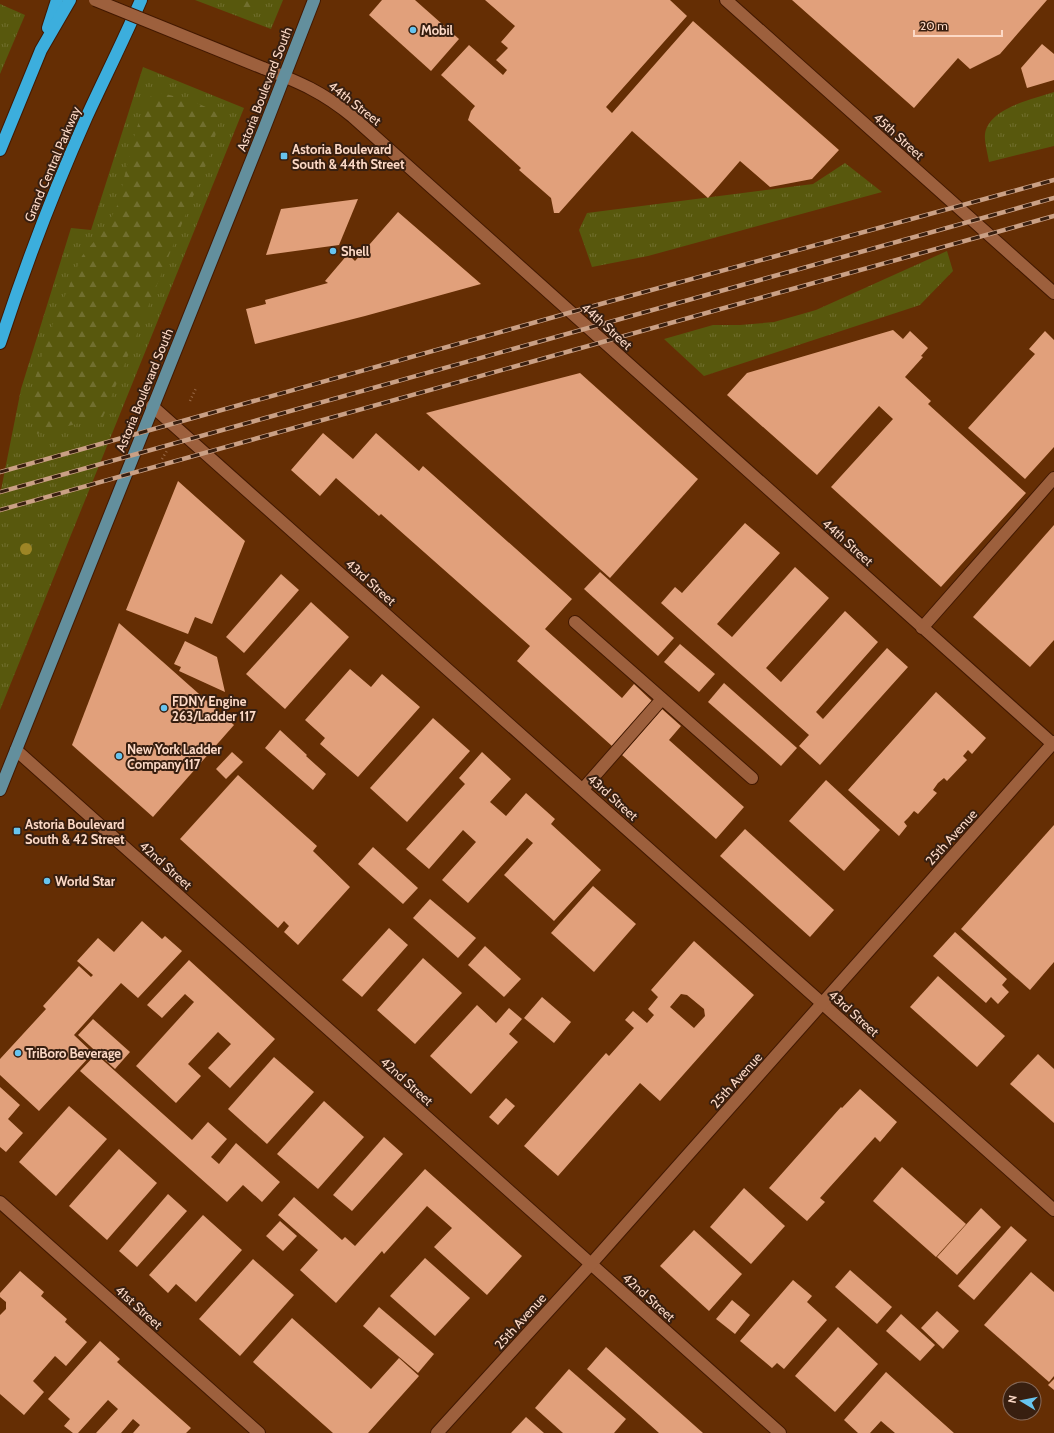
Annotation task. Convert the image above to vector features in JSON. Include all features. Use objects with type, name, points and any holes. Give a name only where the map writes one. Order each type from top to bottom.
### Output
[{"type":"highway","points":[[0,150],[41,50],[56,0]]},
{"type":"highway","points":[[41,50],[70,0]]},
{"type":"highway","name":"Grand Central Parkway","points":[[0,343],[15,297],[56,188],[141,1]]},
{"type":"main road","name":"Astoria Boulevard South","points":[[0,790],[314,0]]},
{"type":"street","name":"44th Street","points":[[96,0],[284,76],[320,93],[337,104],[922,628],[1054,744]]},
{"type":"street","name":"45th Street","points":[[726,0],[1054,293]]},
{"type":"street","name":"43rd Street","points":[[152,406],[1054,1210]]},
{"type":"street","points":[[922,628],[1054,478]]},
{"type":"street","points":[[575,622],[752,778]]},
{"type":"street","points":[[583,789],[662,699]]},
{"type":"street","name":"25th Avenue","points":[[437,1433],[591,1264],[1054,744]]},
{"type":"street","name":"42nd Street","points":[[16,750],[780,1433]]},
{"type":"street","name":"41st Street","points":[[0,1202],[259,1433]]},
{"type":"path","points":[[190,401],[196,388]]},
{"type":"path","points":[[162,459],[168,449]]},
{"type":"green space","points":[[195,0],[283,0],[271,29]]},
{"type":"green space","points":[[226,0],[269,0],[261,9],[244,8]]},
{"type":"green space","points":[[0,4],[25,15],[0,74]]},
{"type":"green space","points":[[143,67],[244,108],[0,710],[0,495],[21,389],[71,228],[91,230]]},
{"type":"green space","points":[[157,92],[198,103],[220,115],[212,150],[103,417],[37,434],[30,409],[33,385],[49,333],[82,256],[107,226],[118,204],[133,140],[146,100]]},
{"type":"green space","points":[[1054,92],[1054,146],[989,162],[985,134],[988,125],[995,117],[1013,106]]},
{"type":"green space","points":[[845,163],[882,192],[648,256],[592,267],[579,230],[587,213],[813,184]]},
{"type":"green space","points":[[947,251],[953,271],[920,305],[704,376],[664,339],[713,325],[740,325],[774,322],[816,310]]},
{"type":"building","points":[[382,0],[415,0],[459,39],[431,71],[369,15]]},
{"type":"building","points":[[485,0],[670,0],[687,16],[606,107],[612,113],[693,21],[839,150],[812,179],[770,187],[740,161],[708,198],[632,131],[559,213],[554,213],[551,198],[519,170],[521,168],[468,120],[471,111],[475,106],[441,75],[469,45],[503,75],[507,70],[496,60],[508,48],[501,42],[515,26]]},
{"type":"building","points":[[792,0],[1047,0],[1000,54],[970,69],[958,58],[914,108]]},
{"type":"building","points":[[1042,44],[1054,54],[1054,80],[1027,88],[1021,68]]},
{"type":"building","points":[[358,199],[339,245],[266,255],[281,209]]},
{"type":"building","points":[[398,212],[481,284],[255,344],[246,309],[266,304],[265,300],[328,283],[325,281],[348,254],[355,261]]},
{"type":"building","points":[[893,330],[903,339],[910,331],[928,348],[921,356],[923,357],[905,377],[931,401],[928,404],[1026,493],[941,587],[831,487],[893,419],[879,406],[817,475],[727,395],[747,373]]},
{"type":"building","points":[[1045,331],[1054,340],[1054,447],[1025,479],[968,428],[1035,354],[1029,349]]},
{"type":"building","points":[[580,373],[698,479],[610,578],[426,413]]},
{"type":"building","points":[[323,433],[353,459],[376,433],[419,471],[423,466],[572,599],[545,629],[622,698],[634,684],[652,701],[612,746],[517,661],[530,646],[381,514],[379,516],[336,478],[320,496],[291,470]]},
{"type":"building","points":[[178,481],[245,541],[212,624],[195,617],[188,634],[126,610]]},
{"type":"building","points":[[745,523],[780,553],[717,624],[732,637],[795,567],[829,598],[766,668],[781,682],[845,611],[878,642],[816,712],[823,719],[887,648],[908,667],[820,765],[799,746],[809,735],[661,603],[675,587],[682,593]]},
{"type":"building","points":[[1054,525],[1054,640],[1030,667],[973,617]]},
{"type":"building","points":[[600,572],[674,638],[658,656],[584,589]]},
{"type":"building","points":[[281,574],[299,590],[244,653],[226,637]]},
{"type":"building","points":[[311,602],[349,637],[285,709],[246,674]]},
{"type":"building","points":[[119,623],[234,725],[153,817],[72,745]]},
{"type":"building","points":[[185,641],[217,657],[225,692],[179,671],[181,667],[174,664]]},
{"type":"building","points":[[680,644],[715,674],[699,692],[664,662]]},
{"type":"building","points":[[350,669],[371,687],[382,674],[420,707],[358,777],[320,744],[325,738],[305,720]]},
{"type":"building","points":[[724,683],[797,748],[781,766],[708,702]]},
{"type":"building","points":[[936,692],[986,738],[972,754],[968,750],[963,756],[967,760],[947,781],[944,778],[938,783],[933,790],[937,793],[918,814],[914,811],[904,822],[907,826],[899,836],[848,790]]},
{"type":"building","points":[[662,709],[681,726],[669,740],[744,807],[716,839],[622,755]]},
{"type":"building","points":[[433,718],[470,751],[407,822],[370,788]]},
{"type":"building","points":[[280,730],[326,774],[313,790],[265,748]]},
{"type":"building","points":[[232,752],[243,762],[226,779],[216,769]]},
{"type":"building","points":[[482,752],[511,779],[490,802],[506,816],[526,793],[555,819],[551,824],[601,870],[554,921],[504,875],[533,843],[527,838],[468,903],[442,880],[476,842],[463,830],[429,869],[406,849],[465,784],[459,778]]},
{"type":"building","points":[[238,775],[317,846],[313,851],[350,887],[298,945],[284,932],[289,926],[284,921],[278,928],[180,839]]},
{"type":"building","points":[[826,780],[880,830],[844,871],[789,821]]},
{"type":"building","points":[[1054,825],[1054,962],[1030,990],[961,929]]},
{"type":"building","points":[[745,829],[834,910],[810,937],[720,856]]},
{"type":"building","points":[[373,847],[418,888],[403,904],[358,864]]},
{"type":"building","points":[[593,886],[636,924],[594,972],[551,933]]},
{"type":"building","points":[[430,899],[476,938],[458,958],[413,918]]},
{"type":"building","points":[[142,921],[162,939],[165,936],[182,951],[138,998],[121,983],[74,1035],[93,1053],[39,1111],[0,1075],[0,1059],[46,1009],[43,1006],[79,966],[91,977],[93,975],[77,961],[98,938],[114,952]]},
{"type":"building","points":[[389,928],[408,945],[362,997],[342,980]]},
{"type":"building","points":[[955,932],[1007,979],[1002,985],[1009,992],[998,1004],[991,997],[986,1003],[933,956]]},
{"type":"building","points":[[694,941],[754,995],[660,1101],[640,1083],[558,1176],[524,1146],[606,1053],[609,1056],[634,1028],[625,1020],[633,1011],[647,1023],[654,1015],[648,1009],[658,997],[651,990]],"holes":[[[681,994],[687,995],[704,1009],[705,1016],[694,1028],[670,1007]]]},
{"type":"building","points":[[485,946],[521,979],[504,997],[468,965]]},
{"type":"building","points":[[423,958],[462,993],[415,1044],[377,1010]]},
{"type":"building","points":[[189,960],[275,1039],[230,1088],[208,1068],[231,1044],[218,1032],[188,1064],[201,1076],[176,1103],[136,1066],[194,1002],[185,994],[162,1018],[147,1005]]},
{"type":"building","points":[[938,976],[1005,1036],[977,1067],[910,1007]]},
{"type":"building","points":[[542,997],[571,1022],[554,1043],[524,1018]]},
{"type":"building","points":[[477,1005],[496,1023],[509,1008],[522,1019],[509,1034],[518,1042],[471,1094],[430,1056]]},
{"type":"building","points":[[93,1019],[130,1052],[115,1069],[78,1035]]},
{"type":"building","points":[[96,1054],[192,1140],[208,1122],[227,1139],[211,1157],[219,1164],[236,1143],[280,1182],[262,1202],[243,1185],[227,1202],[80,1071]]},
{"type":"building","points":[[1038,1054],[1054,1069],[1054,1123],[1010,1084]]},
{"type":"building","points":[[274,1057],[314,1092],[267,1144],[228,1109]]},
{"type":"building","points":[[0,1087],[20,1105],[8,1119],[23,1133],[6,1152],[0,1147]]},
{"type":"building","points":[[860,1089],[897,1122],[880,1142],[875,1137],[820,1198],[825,1202],[807,1221],[769,1188],[841,1107],[842,1108]]},
{"type":"building","points":[[506,1098],[515,1106],[498,1125],[489,1117]]},
{"type":"building","points":[[324,1101],[364,1137],[318,1189],[277,1154]]},
{"type":"building","points":[[69,1106],[107,1139],[56,1196],[19,1162]]},
{"type":"building","points":[[384,1137],[403,1154],[352,1211],[333,1195]]},
{"type":"building","points":[[119,1149],[157,1183],[107,1240],[69,1206]]},
{"type":"building","points":[[902,1167],[966,1224],[936,1257],[873,1201]]},
{"type":"building","points":[[425,1169],[522,1256],[487,1295],[434,1247],[452,1228],[427,1206],[384,1254],[382,1251],[336,1303],[300,1270],[318,1250],[278,1215],[294,1197],[342,1240],[345,1237],[355,1246]]},
{"type":"building","points":[[744,1188],[785,1226],[751,1264],[710,1227]]},
{"type":"building","points":[[168,1194],[187,1211],[137,1267],[119,1251]]},
{"type":"building","points":[[981,1208],[1001,1227],[957,1275],[937,1257]]},
{"type":"building","points":[[203,1215],[242,1250],[196,1302],[176,1284],[168,1293],[149,1275]]},
{"type":"building","points":[[280,1221],[297,1236],[283,1251],[266,1236]]},
{"type":"building","points":[[1011,1226],[1027,1240],[974,1300],[958,1286]]},
{"type":"building","points":[[694,1230],[742,1274],[709,1311],[660,1266]]},
{"type":"building","points":[[425,1258],[470,1298],[435,1336],[390,1296]]},
{"type":"building","points":[[253,1259],[294,1295],[240,1356],[199,1319]]},
{"type":"building","points":[[850,1270],[892,1307],[877,1324],[835,1287]]},
{"type":"building","points":[[20,1271],[44,1292],[41,1296],[67,1319],[65,1322],[87,1342],[66,1366],[55,1356],[33,1381],[44,1392],[24,1415],[0,1394],[0,1315],[6,1309],[6,1302],[0,1297],[0,1293]]},
{"type":"building","points":[[1031,1272],[1054,1292],[1054,1376],[1049,1382],[984,1325]]},
{"type":"building","points":[[793,1280],[812,1296],[807,1302],[827,1320],[784,1369],[777,1363],[772,1368],[740,1341]]},
{"type":"building","points":[[732,1300],[750,1315],[735,1334],[716,1319]]},
{"type":"building","points":[[379,1307],[434,1354],[418,1373],[363,1326]]},
{"type":"building","points":[[937,1311],[959,1331],[943,1349],[921,1328]]},
{"type":"building","points":[[901,1314],[935,1345],[920,1361],[886,1331]]},
{"type":"building","points":[[292,1318],[371,1389],[399,1358],[419,1376],[368,1433],[333,1433],[253,1362]]},
{"type":"building","points":[[838,1327],[878,1364],[835,1412],[795,1376]]},
{"type":"building","points":[[100,1341],[120,1359],[117,1362],[191,1428],[186,1433],[133,1433],[140,1425],[133,1419],[121,1433],[96,1433],[118,1409],[108,1400],[78,1433],[73,1433],[64,1426],[70,1419],[48,1399]]},
{"type":"building","points":[[606,1347],[703,1433],[659,1433],[587,1369]]},
{"type":"building","points":[[569,1369],[626,1419],[614,1433],[563,1433],[535,1408]]},
{"type":"building","points":[[886,1372],[954,1433],[895,1433],[881,1421],[870,1433],[858,1433],[844,1420]]},
{"type":"building","points":[[1054,1379],[1054,1390],[1048,1385]]},
{"type":"building","points":[[526,1417],[544,1433],[511,1433]]},
{"type":"railway","points":[[0,472],[615,300],[1054,180]]},
{"type":"railway","points":[[0,492],[1054,198]]},
{"type":"railway","points":[[0,510],[1054,216]]},
{"type":"place","name":"Mobil","points":[[413,30]]},
{"type":"place","name":"Astoria Boulevard South & 44th Street","points":[[284,156]]},
{"type":"place","name":"Shell","points":[[333,251]]},
{"type":"place","name":"FDNY Engine 263/Ladder 117","points":[[164,708]]},
{"type":"place","name":"New York Ladder Company 117","points":[[119,756]]},
{"type":"place","name":"Astoria Boulevard South & 42 Street","points":[[17,831]]},
{"type":"place","name":"World Star","points":[[47,881]]},
{"type":"place","name":"TriBoro Beverage","points":[[18,1053]]}]
